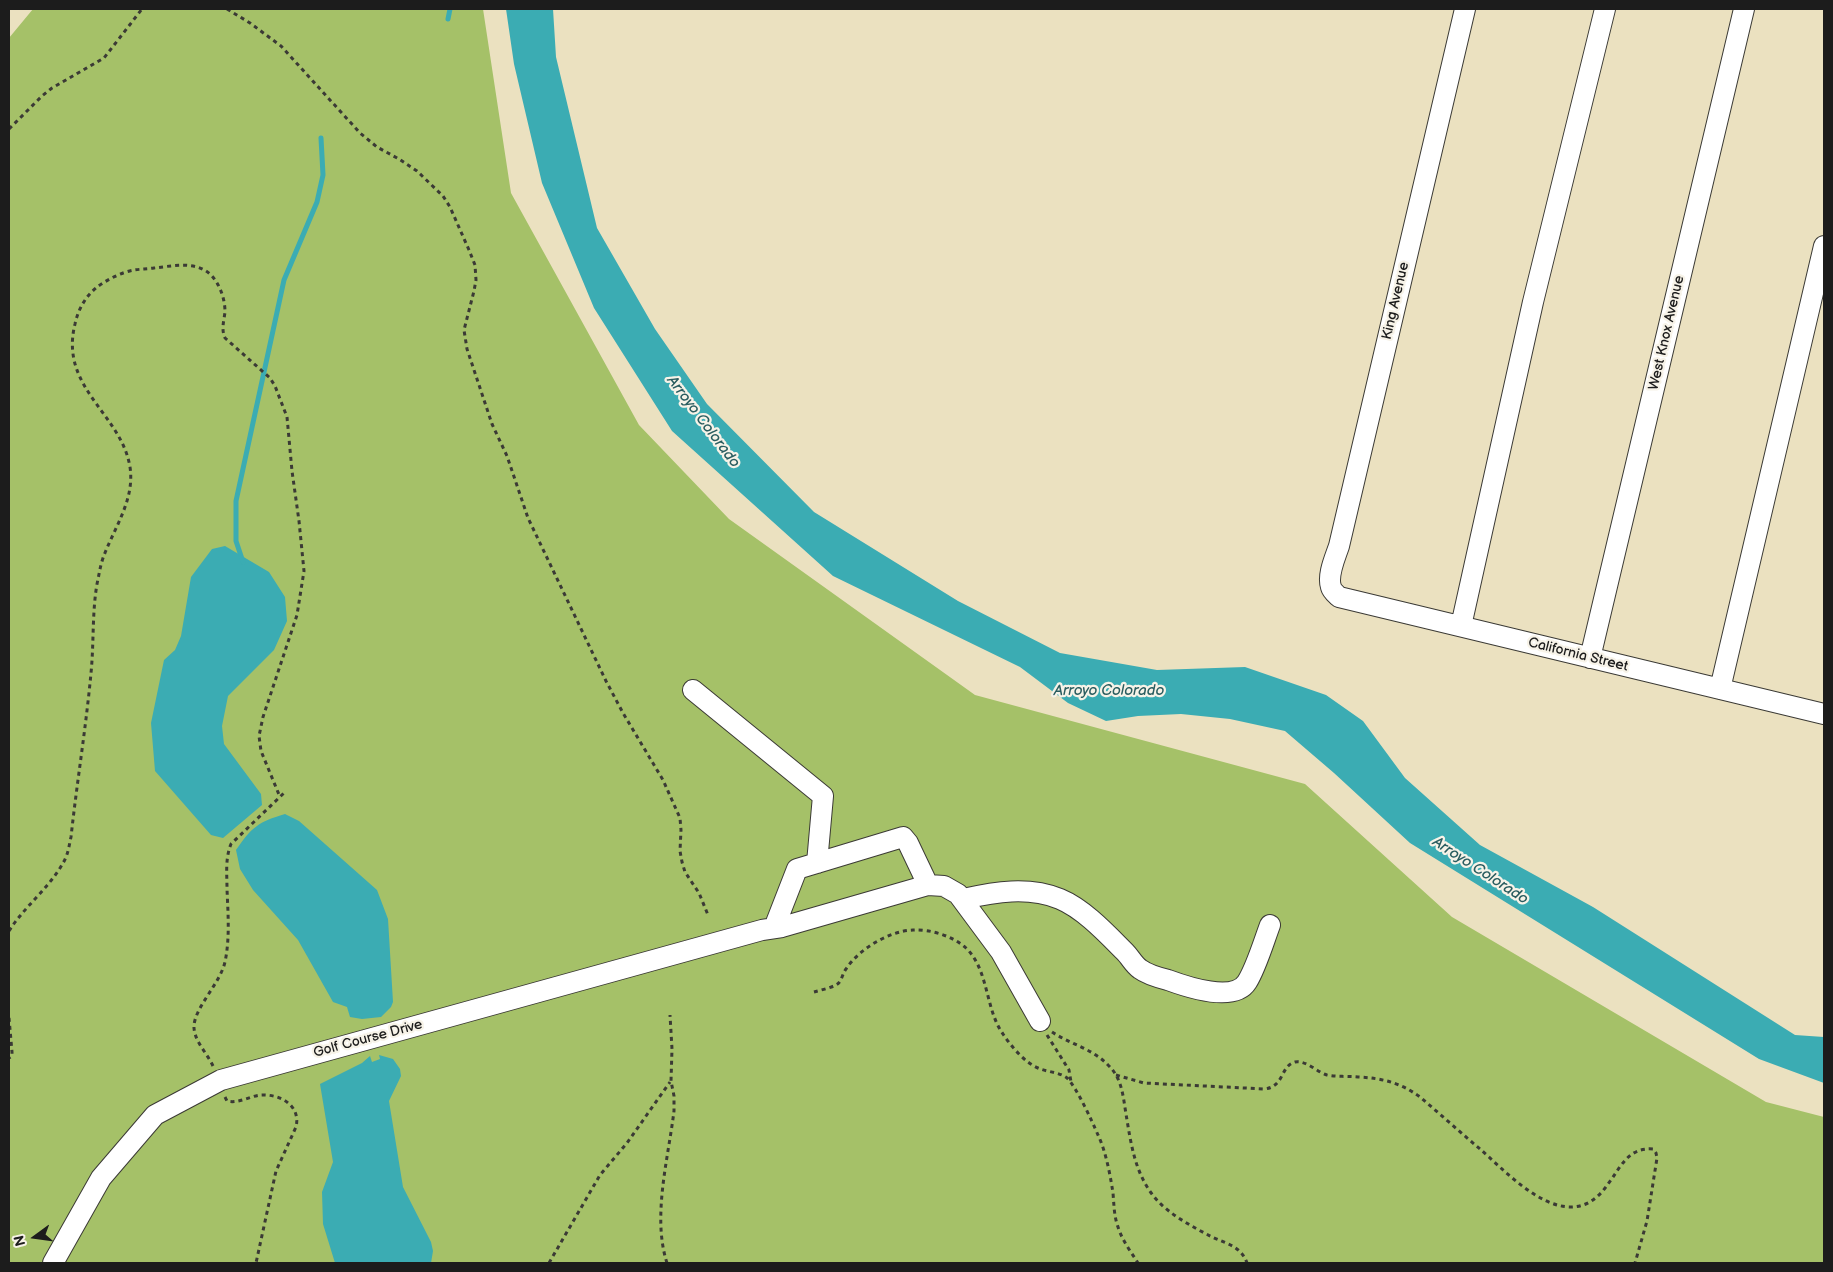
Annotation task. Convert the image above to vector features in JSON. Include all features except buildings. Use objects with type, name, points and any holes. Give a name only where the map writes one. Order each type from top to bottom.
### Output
[{"type":"street","name":"King Avenue","points":[[1334,592],[1331,588],[1330,578],[1464,9]]},
{"type":"street","points":[[1461,626],[1531,312],[1605,9]]},
{"type":"street","name":"West Knox Avenue","points":[[1590,658],[1744,9]]},
{"type":"street","points":[[1720,689],[1824,246]]},
{"type":"street","name":"California Street","points":[[1334,592],[1339,597],[1824,714]]},
{"type":"street","points":[[693,690],[823,796],[817,863]]},
{"type":"street","points":[[768,929],[797,869],[903,837],[908,843],[928,885],[944,886],[963,899],[1001,952],[1042,1024]]},
{"type":"street","name":"Golf Course Drive","points":[[54,1263],[101,1178],[156,1115],[219,1081],[928,885]]},
{"type":"street","points":[[963,899],[994,892],[1021,891],[1040,893],[1060,899],[1078,908],[1124,951],[1140,969],[1195,989],[1222,992],[1237,990],[1247,983],[1270,925]]},
{"type":"path","points":[[9,129],[42,96],[104,58],[142,9]]},
{"type":"path","points":[[227,9],[250,22],[281,46],[360,133],[377,147],[417,172],[443,196],[450,207],[470,250],[474,265],[476,280],[465,323],[465,339],[492,424],[507,456],[528,518],[622,713],[662,780],[680,818],[682,862],[699,893],[708,915]]},
{"type":"path","points":[[9,931],[20,914],[59,870],[68,852],[91,671],[95,595],[103,558],[118,526],[129,487],[129,465],[125,450],[114,430],[87,392],[76,369],[72,346],[73,334],[77,317],[85,300],[97,288],[134,270],[194,265],[212,276],[219,286],[224,306],[222,325],[224,338],[270,378],[287,418],[304,571],[297,615],[258,736],[261,751],[280,797]]},
{"type":"path","points":[[256,1263],[276,1171],[296,1127],[297,1112],[286,1101],[263,1095],[232,1102],[227,1101],[213,1064],[200,1045],[194,1028],[195,1020],[225,964],[229,923],[226,855],[230,844],[284,792]]},
{"type":"path","points":[[814,992],[836,985],[852,963],[868,948],[889,935],[915,930],[943,936],[957,942],[972,956],[984,981],[996,1024],[1013,1046],[1032,1065],[1061,1075],[1071,1083],[1099,1136],[1111,1181],[1118,1226],[1124,1241],[1138,1263]]},
{"type":"path","points":[[667,1263],[660,1238],[660,1218],[674,1111],[671,1081],[670,1015]]},
{"type":"path","points":[[9,1018],[12,1052],[12,1056],[9,1058]]},
{"type":"path","points":[[1042,1024],[1066,1041],[1083,1048],[1107,1063],[1116,1075],[1121,1086],[1137,1168],[1147,1188],[1156,1199],[1173,1214],[1212,1237],[1234,1246],[1240,1251],[1247,1263]]},
{"type":"path","points":[[1042,1024],[1069,1070],[1071,1083]]},
{"type":"path","points":[[1116,1075],[1144,1083],[1265,1089],[1273,1088],[1288,1067],[1295,1062],[1307,1065],[1326,1075],[1390,1081],[1400,1084],[1420,1097],[1528,1190],[1556,1204],[1570,1207],[1588,1203],[1602,1193],[1628,1156],[1636,1151],[1653,1149],[1657,1158],[1647,1221],[1635,1263]]},
{"type":"path","points":[[548,1263],[600,1175],[627,1143],[664,1088],[671,1081]]},
{"type":"green space","points":[[33,9],[483,9],[511,193],[639,425],[729,519],[975,695],[1305,784],[1452,917],[1766,1102],[1824,1117],[1824,1263],[9,1263],[9,38]]},
{"type":"water","name":"Arroyo Colorado","points":[[506,9],[553,9],[556,57],[597,228],[655,329],[707,404],[814,512],[958,601],[1060,653],[1157,670],[1245,667],[1326,695],[1363,721],[1405,778],[1480,845],[1593,907],[1795,1035],[1824,1037],[1824,1083],[1759,1059],[1410,843],[1285,731],[1230,719],[1181,714],[1138,716],[1106,721],[1068,703],[1020,667],[833,576],[672,431],[594,308],[542,183],[514,64]]},
{"type":"water","points":[[225,546],[269,572],[285,597],[287,621],[274,650],[228,696],[222,726],[224,744],[261,794],[262,805],[223,838],[211,835],[155,771],[151,723],[164,660],[175,650],[181,636],[191,577],[212,549]]},
{"type":"water","points":[[285,814],[299,821],[377,890],[388,919],[393,1002],[391,1007],[381,1017],[362,1019],[350,1017],[347,1007],[333,1002],[298,940],[253,890],[240,869],[236,850],[251,831],[268,820]]},
{"type":"water","points":[[379,1055],[393,1059],[400,1069],[401,1076],[389,1101],[403,1187],[431,1242],[433,1251],[431,1263],[335,1263],[323,1224],[322,1192],[333,1162],[320,1084],[362,1063],[370,1056],[372,1062],[380,1059]]},
{"type":"waterway","points":[[448,19],[450,9]]},
{"type":"waterway","points":[[243,562],[236,541],[236,501],[284,280],[317,202],[323,175],[321,138]]}]
